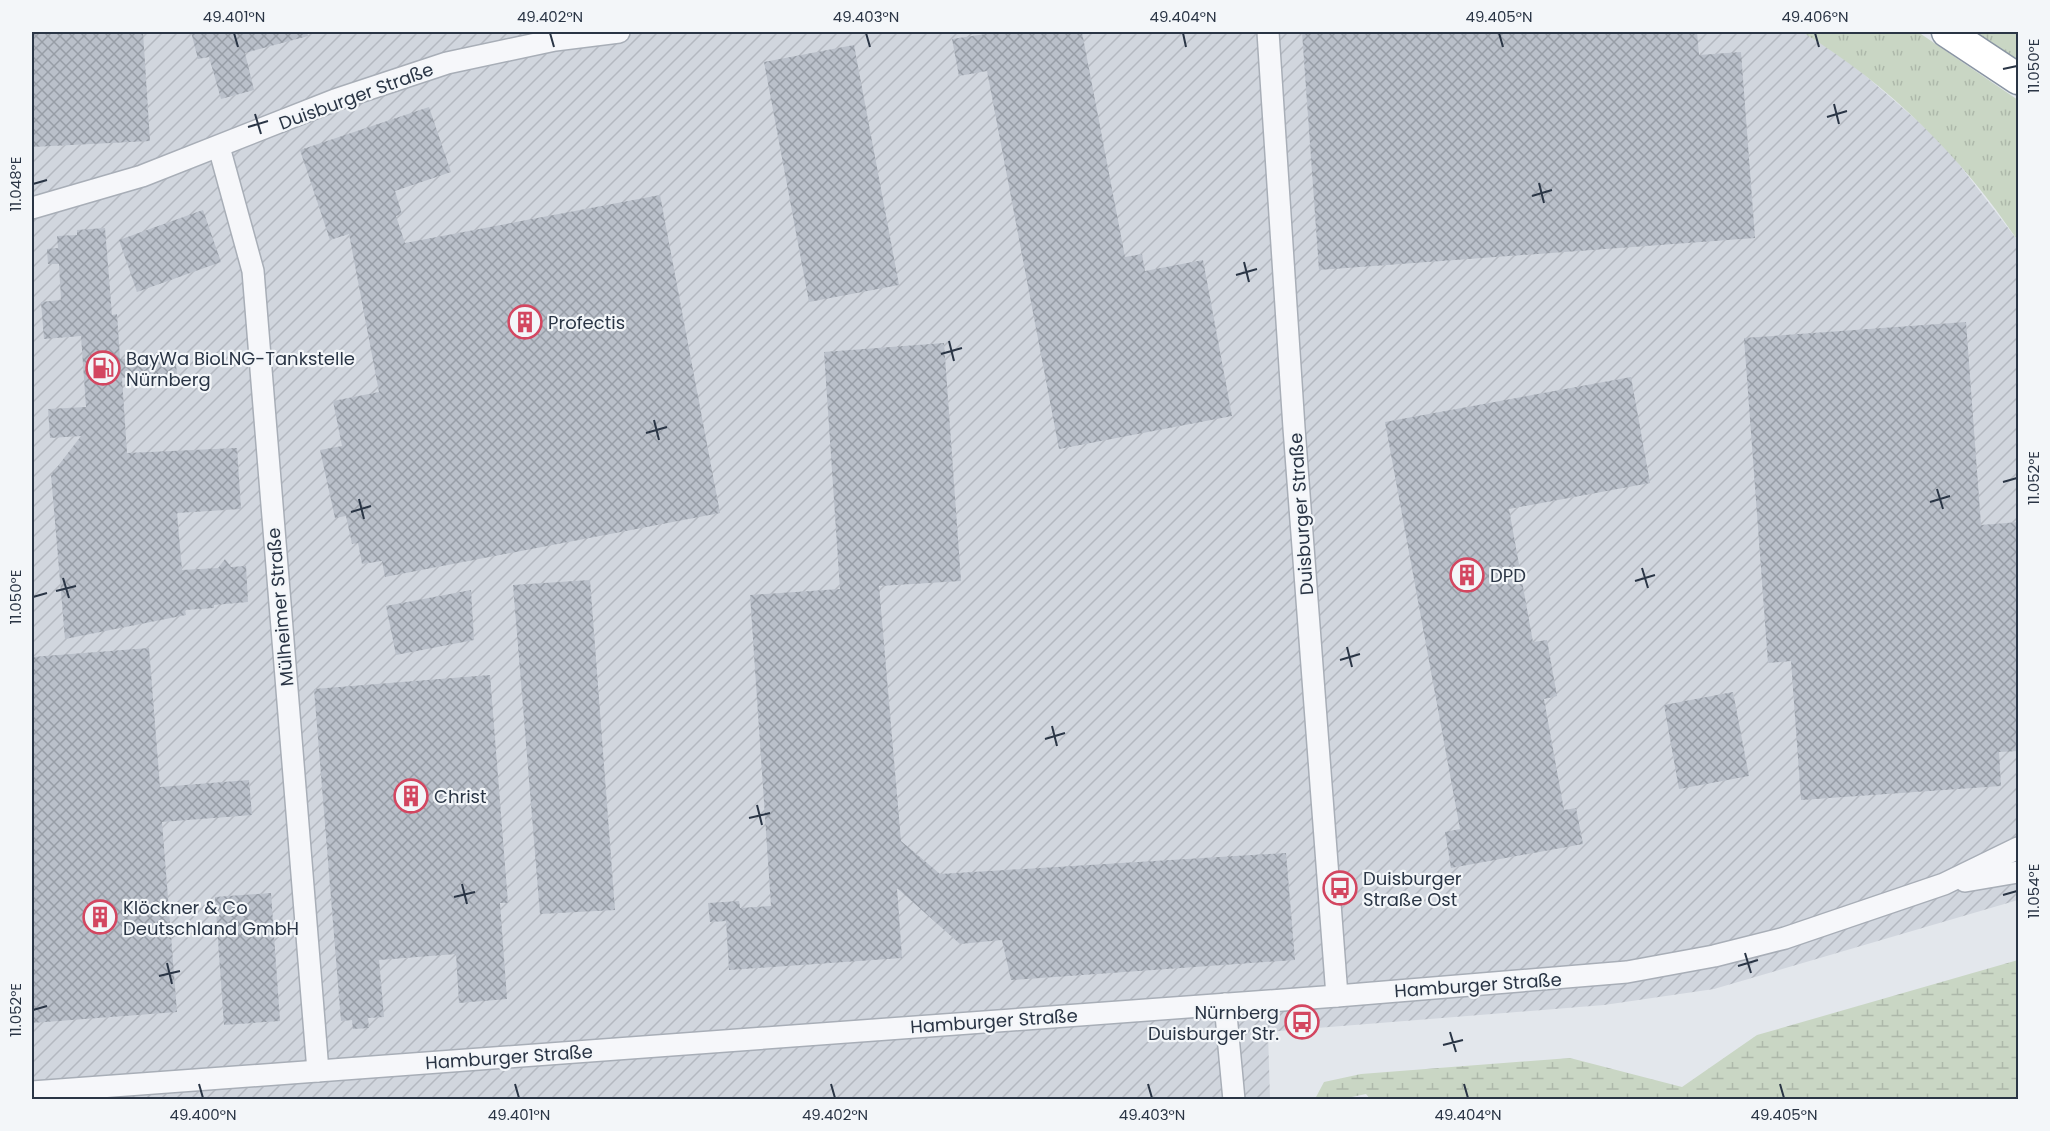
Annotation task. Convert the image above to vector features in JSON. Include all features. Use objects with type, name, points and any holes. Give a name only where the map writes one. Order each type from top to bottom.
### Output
[{"type":"highway","points":[[1947,32],[2019,79]]},
{"type":"street","name":"Duisburger Straße","points":[[32,208],[142,176],[335,100],[447,63],[555,40],[619,32]]},
{"type":"street","name":"Duisburger Straße","points":[[1268,32],[1295,439],[1337,996]]},
{"type":"street","name":"Mülheimer Straße","points":[[219,147],[253,271],[318,1071]]},
{"type":"street","name":"Hamburger Straße","points":[[32,1092],[1592,976],[1662,967],[1785,938],[1944,884],[2019,848]]},
{"type":"street","name":"Hamburger Straße","points":[[1944,884],[2019,872]]},
{"type":"street","points":[[1225,1004],[1234,1100]]},
{"type":"shaded area","points":[[32,32],[1802,32],[1845,58],[1942,142],[2018,241],[2018,900],[1714,989],[1604,1005],[1268,1032],[1270,1099],[32,1099]]},
{"type":"green space","points":[[1802,32],[1918,32],[2018,100],[2018,241],[1973,180],[1921,124],[1864,75],[1834,52]]},
{"type":"green space","points":[[1958,32],[2014,32],[2018,34],[2018,72]]},
{"type":"green space","points":[[2018,960],[2018,1099],[1371,1100],[1366,1094],[1342,1099],[1315,1099],[1324,1082],[1361,1074],[1570,1058],[1682,1087],[1757,1035]]},
{"type":"building","points":[[32,32],[143,32],[150,141],[32,147]]},
{"type":"building","points":[[191,32],[307,32],[308,36],[245,53],[254,90],[221,99],[209,57],[198,59]]},
{"type":"building","points":[[999,32],[1082,32],[1125,257],[1142,254],[1145,271],[1203,260],[1232,416],[1059,449],[987,71],[959,76],[952,39]]},
{"type":"building","points":[[1302,32],[1697,32],[1699,55],[1741,52],[1755,238],[1319,270]]},
{"type":"building","points":[[854,45],[899,285],[809,302],[764,62]]},
{"type":"building","name":"Profectis","points":[[429,107],[451,172],[395,191],[402,214],[396,216],[405,243],[660,195],[720,513],[385,577],[382,561],[362,564],[358,543],[352,544],[346,516],[335,518],[320,450],[342,446],[333,401],[379,392],[349,234],[330,240],[300,150]]},
{"type":"building","points":[[203,210],[221,262],[137,292],[119,240]]},
{"type":"building","points":[[105,228],[112,315],[117,314],[120,359],[175,355],[177,374],[122,378],[127,453],[237,448],[241,509],[177,513],[182,570],[218,568],[225,559],[231,567],[246,566],[248,602],[185,610],[186,615],[65,639],[51,475],[81,436],[50,438],[48,409],[86,407],[81,336],[44,339],[41,302],[61,300],[59,264],[48,264],[47,249],[58,248],[57,236],[77,235],[77,230]]},
{"type":"building","points":[[1966,322],[1981,525],[2019,522],[2019,751],[1999,752],[2001,786],[1801,800],[1791,661],[1768,663],[1744,338]]},
{"type":"building","points":[[944,343],[961,581],[879,586],[901,841],[940,874],[1286,853],[1295,960],[1011,980],[1002,940],[960,944],[897,888],[902,958],[729,970],[726,921],[710,922],[708,903],[739,901],[740,908],[771,906],[750,595],[840,589],[824,352]]},
{"type":"building","name":"DPD","points":[[1631,377],[1650,483],[1509,509],[1533,642],[1547,640],[1557,696],[1544,699],[1564,810],[1576,808],[1583,844],[1451,868],[1445,832],[1460,829],[1385,422]]},
{"type":"building","points":[[590,580],[615,910],[540,914],[513,585]]},
{"type":"building","points":[[471,590],[474,640],[396,655],[386,606]]},
{"type":"building","name":"Klöckner & Co Deutschland GmbH","points":[[149,648],[160,787],[249,780],[252,815],[162,822],[177,1012],[32,1023],[32,657]]},
{"type":"building","name":"Christ","points":[[490,675],[508,903],[500,903],[507,999],[459,1003],[456,954],[379,960],[384,1017],[368,1018],[369,1028],[353,1029],[352,1020],[341,1021],[314,689]]},
{"type":"building","points":[[1733,692],[1749,776],[1679,789],[1664,705]]},
{"type":"building","points":[[271,893],[280,1021],[224,1025],[215,897]]},
{"type":"place","name":"Profectis","points":[[525,322]]},
{"type":"place","name":"BayWa BioLNG-Tankstelle Nürnberg","points":[[103,368]]},
{"type":"place","name":"DPD","points":[[1467,575]]},
{"type":"place","name":"Christ","points":[[411,796]]},
{"type":"place","name":"Duisburger Straße Ost","points":[[1340,888]]},
{"type":"place","name":"Klöckner & Co Deutschland GmbH","points":[[100,917]]},
{"type":"place","name":"Nürnberg Duisburger Str.","points":[[1302,1022]]}]
